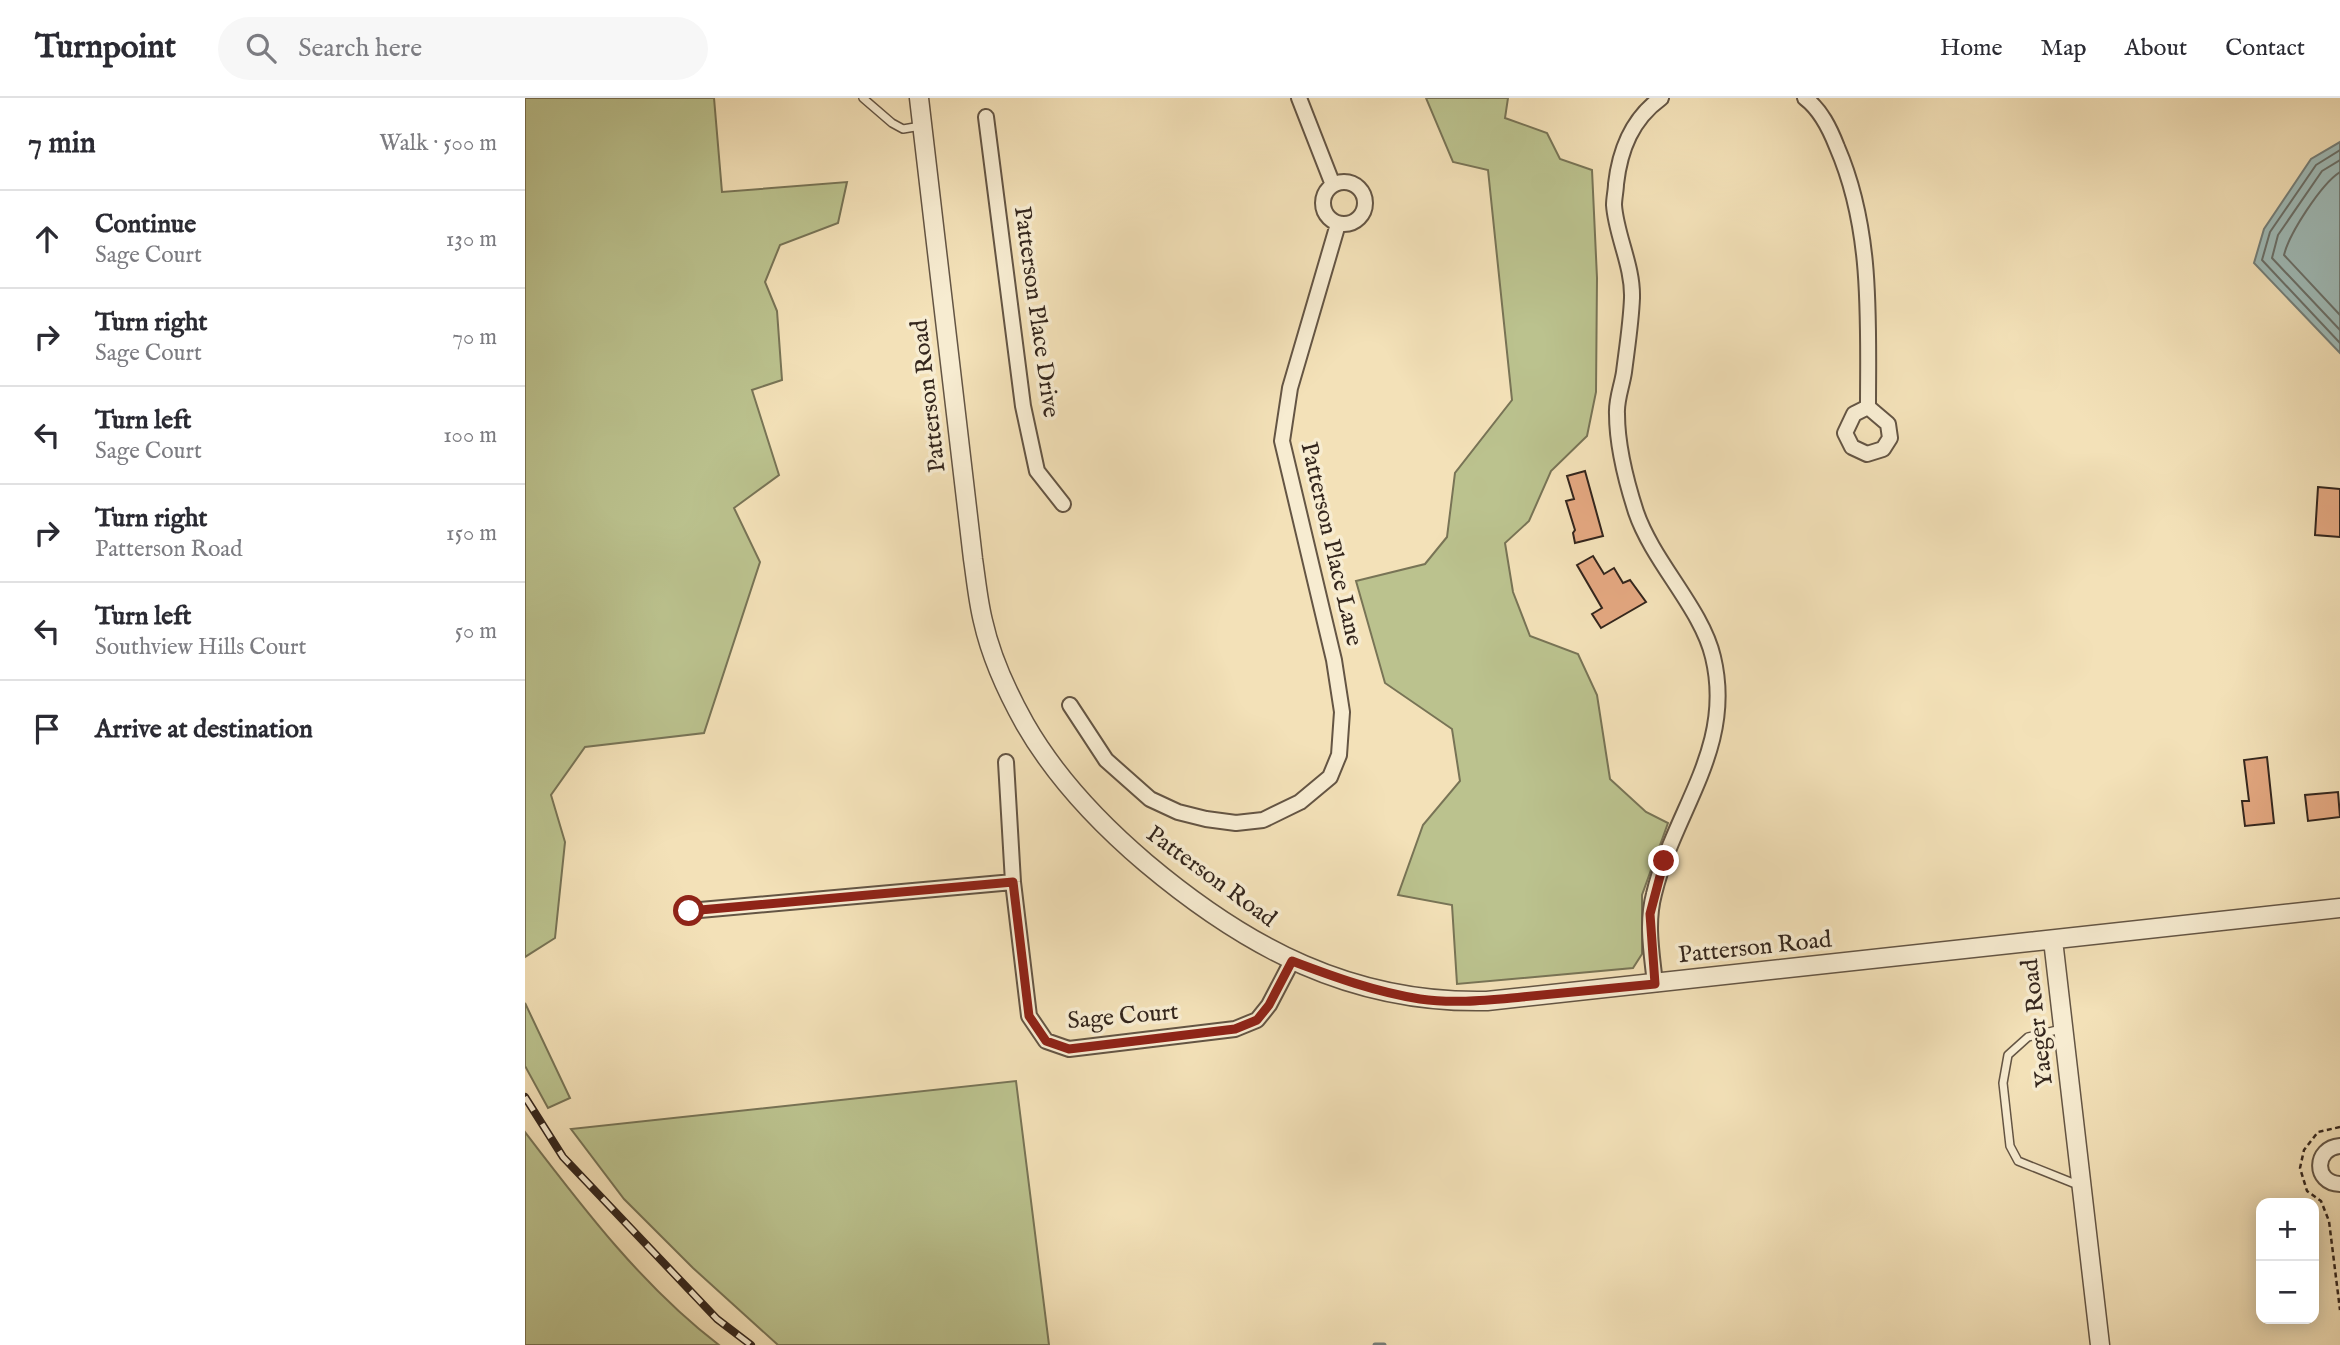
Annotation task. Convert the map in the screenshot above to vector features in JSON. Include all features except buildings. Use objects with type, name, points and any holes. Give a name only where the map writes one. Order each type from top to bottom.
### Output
[{"type":"street","name":"Patterson Road","points":[[919,98],[972,559],[982,621],[1010,696],[1044,754],[1069,789],[1101,822],[1169,882],[1265,948],[1292,961],[1336,978],[1422,999],[1455,1001],[1524,997],[2053,940]]},
{"type":"street","points":[[1299,98],[1333,185]]},
{"type":"street","points":[[1636,98],[1644,113]]},
{"type":"street","points":[[1655,984],[1650,914],[1654,893],[1664,861],[1710,754],[1718,722],[1719,688],[1713,655],[1696,618],[1654,549],[1637,515],[1621,459],[1616,412],[1624,372],[1632,296],[1627,257],[1614,205],[1618,164],[1629,134],[1644,113],[1661,98]]},
{"type":"street","points":[[1805,98],[1813,104],[1829,129],[1843,161],[1864,244],[1868,292],[1868,408]]},
{"type":"street","name":"Patterson Place Drive","points":[[986,117],[1023,406],[1037,471],[1063,504]]},
{"type":"street","points":[[1340,182],[1355,185],[1360,189],[1366,202],[1358,220],[1345,225],[1338,224],[1327,216],[1324,196],[1333,185],[1340,182]]},
{"type":"street","name":"Patterson Place Lane","points":[[1070,705],[1106,760],[1150,799],[1178,812],[1236,823],[1263,820],[1300,802],[1330,777],[1339,755],[1342,712],[1334,660],[1282,441],[1290,388],[1338,224]]},
{"type":"street","name":"Sage Court","points":[[1006,762],[1013,882],[1029,1016],[1046,1041],[1069,1049],[1235,1029],[1257,1020],[1263,1013],[1292,961]]},
{"type":"street","points":[[689,911],[1013,882]]},
{"type":"street","name":"Yaeger Road","points":[[2100,1345],[2053,940],[2340,908]]},
{"type":"street","points":[[2340,1146],[2323,1154],[2319,1166],[2324,1178],[2340,1184]]},
{"type":"lane","points":[[863,98],[892,123],[904,129],[922,126]]},
{"type":"lane","points":[[2063,1028],[2028,1037],[2008,1055],[2003,1083],[2010,1146],[2018,1161],[2073,1182],[2081,1182]]},
{"type":"path","points":[[2340,1127],[2318,1132],[2304,1150],[2300,1168],[2307,1191],[2321,1201],[2329,1220],[2340,1310]]},
{"type":"green space","points":[[525,98],[714,98],[722,192],[847,182],[838,223],[780,245],[765,282],[777,311],[782,380],[752,390],[779,475],[734,508],[760,562],[704,733],[585,747],[551,795],[565,842],[555,938],[525,957]]},
{"type":"green space","points":[[1426,98],[1508,98],[1505,118],[1547,133],[1560,159],[1592,170],[1597,278],[1596,392],[1587,436],[1551,471],[1529,521],[1505,543],[1513,592],[1530,636],[1578,654],[1597,695],[1610,779],[1646,812],[1668,823],[1642,895],[1642,954],[1633,968],[1457,984],[1452,905],[1398,895],[1423,825],[1460,781],[1452,729],[1385,683],[1356,581],[1425,564],[1447,537],[1455,473],[1512,400],[1488,170],[1453,162]]},
{"type":"green space","points":[[525,1003],[570,1098],[548,1108],[525,1066]]},
{"type":"green space","points":[[1016,1081],[1049,1345],[778,1345],[693,1268],[624,1199],[571,1129]]},
{"type":"green space","points":[[525,1132],[615,1245],[665,1298],[719,1345],[525,1345]]},
{"type":"water","points":[[2340,142],[2340,353],[2254,263],[2264,229],[2311,159]]},
{"type":"waterway","points":[[1375,1345],[1384,1345]]},
{"type":"railway","points":[[525,1097],[563,1157],[717,1319],[751,1345]]},
{"type":"route","points":[[689,911],[1013,882],[1029,1016],[1046,1041],[1069,1049],[1235,1029],[1257,1020],[1269,1005],[1292,961],[1336,978],[1422,999],[1487,1000],[1655,984],[1650,914],[1664,861]]}]
